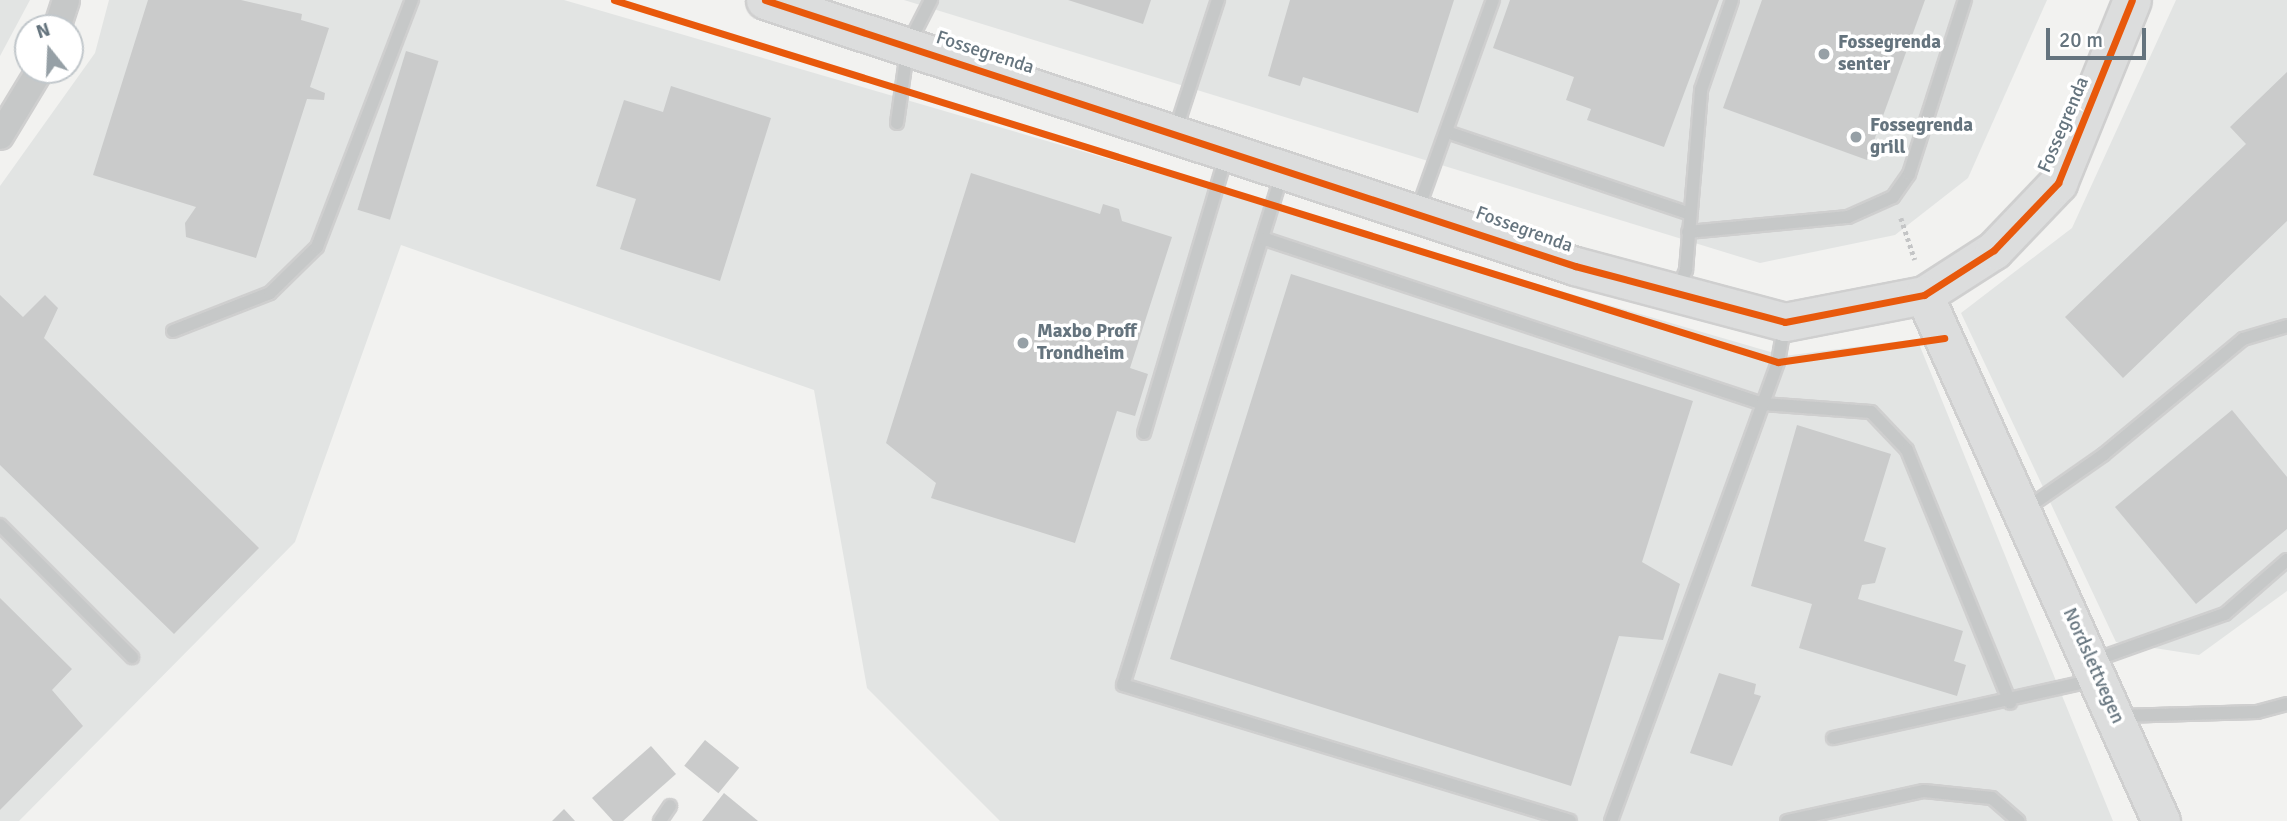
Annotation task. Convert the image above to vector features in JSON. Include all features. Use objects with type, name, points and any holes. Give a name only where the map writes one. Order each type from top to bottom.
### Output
[{"type":"street","name":"Fossegrenda","points":[[765,0],[1676,294],[1785,322],[1921,283],[1994,250],[2058,183],[2132,0]]},
{"type":"street","points":[[0,136],[32,84]]},
{"type":"street","name":"Nordslettvegen","points":[[1921,283],[2161,821]]},
{"type":"lane","points":[[173,331],[270,293],[317,247],[412,0]]},
{"type":"lane","points":[[897,123],[908,45],[931,0]]},
{"type":"lane","points":[[1175,132],[1218,0]]},
{"type":"lane","points":[[1418,209],[1493,0]]},
{"type":"lane","points":[[1676,294],[1688,232],[1701,90],[1732,0]]},
{"type":"lane","points":[[1688,232],[1848,217],[1893,197],[1909,174],[1965,0]]},
{"type":"lane","points":[[1447,132],[1690,214]]},
{"type":"lane","points":[[1144,432],[1228,149]]},
{"type":"lane","points":[[1284,167],[1265,239],[1123,685],[1570,821]]},
{"type":"lane","points":[[1265,239],[1763,404],[1871,412],[1908,450],[2010,703]]},
{"type":"lane","points":[[1611,821],[1763,404],[1785,322]]},
{"type":"lane","points":[[2023,511],[2103,455],[2244,339],[2287,326]]},
{"type":"lane","points":[[0,525],[132,657]]},
{"type":"lane","points":[[1833,738],[2010,703],[2095,670],[2225,614],[2287,560]]},
{"type":"lane","points":[[2116,716],[2257,712],[2287,704]]},
{"type":"lane","points":[[1787,821],[1924,791],[1992,798],[2018,821]]},
{"type":"lane","points":[[660,821],[670,806]]},
{"type":"path","points":[[1893,197],[1921,283]]},
{"type":"shaded area","points":[[0,0],[30,0],[22,14],[14,14],[14,30],[0,56]]},
{"type":"shaded area","points":[[109,0],[564,0],[1784,356],[1917,339],[2113,821],[1000,821],[867,688],[814,390],[401,245],[295,542],[19,821],[0,821],[0,186],[73,84],[84,84],[84,68],[95,53]]},
{"type":"shaded area","points":[[904,0],[2047,0],[1968,178],[1895,235],[1760,263]]},
{"type":"shaded area","points":[[2176,0],[2287,0],[2287,591],[2199,655],[2116,642],[1961,313],[2072,228]]},
{"type":"building","points":[[148,0],[241,0],[302,14],[301,20],[329,28],[310,87],[325,93],[324,100],[307,99],[256,258],[186,237],[185,223],[196,207],[93,175]]},
{"type":"building","points":[[1068,0],[1151,0],[1143,24]]},
{"type":"building","points":[[1290,0],[1454,0],[1418,113],[1303,77],[1300,86],[1268,76]]},
{"type":"building","points":[[1510,0],[1719,0],[1664,147],[1587,120],[1591,109],[1566,100],[1574,77],[1493,48]]},
{"type":"building","name":"Fossegrenda senter","points":[[1762,0],[1925,0],[1867,160],[1723,108]]},
{"type":"building","points":[[406,51],[439,61],[390,220],[357,210]]},
{"type":"building","points":[[2287,72],[2287,221],[2123,378],[2065,317],[2246,144],[2230,127]]},
{"type":"building","points":[[671,86],[771,118],[720,281],[620,249],[636,199],[596,186],[624,100],[663,112]]},
{"type":"building","points":[[971,173],[1100,214],[1103,204],[1119,209],[1122,221],[1172,237],[1130,368],[1148,374],[1135,416],[1117,411],[1075,543],[931,498],[936,483],[886,443]]},
{"type":"building","points":[[1291,274],[1693,401],[1642,562],[1680,584],[1663,640],[1619,636],[1571,786],[1170,659]]},
{"type":"building","points":[[0,295],[23,317],[45,295],[58,308],[44,338],[259,548],[174,634],[0,465]]},
{"type":"building","points":[[2232,410],[2287,477],[2287,529],[2196,604],[2115,507]]},
{"type":"building","points":[[1797,425],[1891,454],[1864,541],[1886,548],[1875,583],[1862,585],[1858,599],[1963,631],[1954,661],[1966,665],[1957,696],[1799,648],[1812,604],[1751,586]]},
{"type":"building","points":[[0,598],[72,669],[52,690],[83,726],[0,810]]},
{"type":"building","points":[[1719,673],[1756,684],[1754,694],[1761,696],[1732,766],[1690,753]]},
{"type":"building","points":[[705,740],[739,768],[718,793],[684,766]]},
{"type":"building","points":[[651,746],[676,774],[623,821],[613,821],[592,798]]},
{"type":"building","points":[[724,793],[758,821],[702,821]]},
{"type":"building","points":[[564,809],[575,821],[552,821]]},
{"type":"cycle path","points":[[614,0],[1778,362],[1944,338]]},
{"type":"cycle path","points":[[765,0],[1575,266],[1785,322],[1924,295],[1994,250],[2058,183],[2132,0]]},
{"type":"place","name":"Fossegrenda senter","points":[[1824,54]]},
{"type":"place","name":"Fossegrenda grill","points":[[1856,137]]},
{"type":"place","name":"Maxbo Proff Trondheim","points":[[1023,343]]}]
